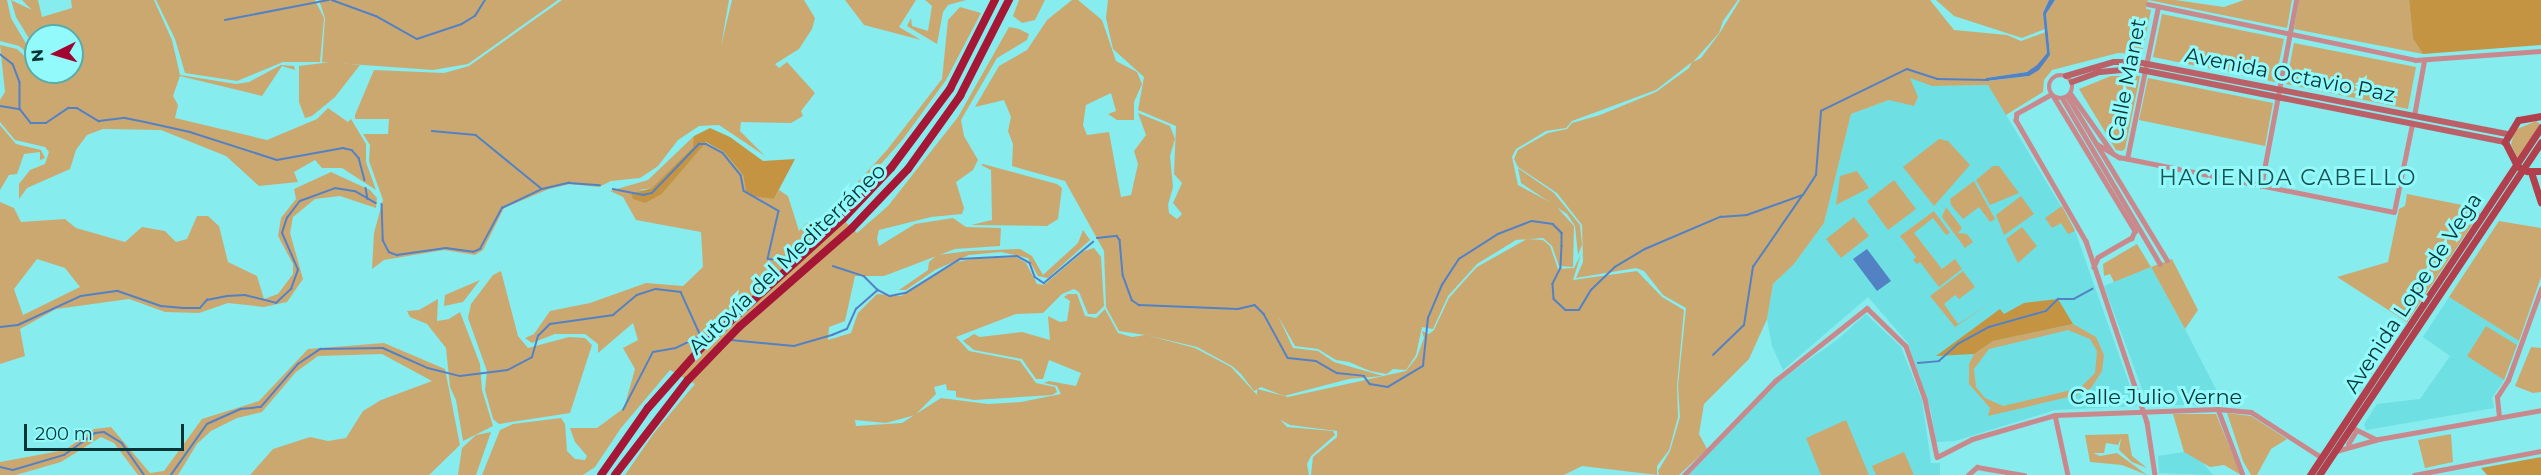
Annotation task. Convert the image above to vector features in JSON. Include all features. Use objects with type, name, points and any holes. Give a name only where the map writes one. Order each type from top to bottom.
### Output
[{"type":"highway","name":"Autovía del Mediterráneo","points":[[602,475],[677,374],[740,309],[843,219],[923,128],[950,89],[996,0]]},
{"type":"highway","name":"Autovía del Mediterráneo","points":[[615,475],[688,380],[739,327],[852,228],[908,169],[933,135],[985,53],[1009,0]]},
{"type":"main road","points":[[2541,116],[2518,120],[2506,138],[2508,156],[2523,169],[2541,202]]},
{"type":"main road","name":"Avenida Lope de Vega","points":[[2523,169],[2541,127]]},
{"type":"main road","name":"Avenida Lope de Vega","points":[[2319,475],[2541,142]]},
{"type":"main road","points":[[2523,169],[2541,171]]},
{"type":"main road","name":"Avenida Lope de Vega","points":[[2310,475],[2321,458],[2351,427]]},
{"type":"street","points":[[2261,186],[2296,0]]},
{"type":"street","points":[[2148,4],[2289,36],[2424,61],[2541,51]]},
{"type":"street","name":"Calle Manet","points":[[2127,159],[2158,6]]},
{"type":"street","points":[[2414,116],[2424,61]]},
{"type":"street","name":"Avenida Octavio Paz","points":[[2066,76],[2114,62],[2414,116],[2506,138]]},
{"type":"street","name":"Avenida Octavio Paz","points":[[2072,82],[2114,70],[2145,67]]},
{"type":"street","points":[[2093,269],[2098,258],[2132,238],[2134,231],[2052,96],[2052,78],[2066,76],[2072,82],[2067,97],[2160,264]]},
{"type":"street","name":"Avenida Octavio Paz","points":[[2279,93],[2412,124],[2506,138]]},
{"type":"street","points":[[2116,156],[2067,97],[2052,96],[2017,114],[2016,120],[2083,234],[2152,437],[2155,475]]},
{"type":"street","points":[[2067,97],[2167,260]]},
{"type":"street","points":[[2097,144],[2116,156],[2127,159],[2394,212],[2412,124]]},
{"type":"street","points":[[2090,253],[2098,258]]},
{"type":"street","points":[[2499,417],[2497,397],[2508,380],[2541,289]]},
{"type":"street","name":"Calle Julio Verne","points":[[1684,475],[1775,381],[1867,308],[1906,346],[1925,399],[1937,457],[1972,439],[2055,415],[2218,409],[2251,412],[2321,458]]},
{"type":"street","points":[[2218,409],[2243,475]]},
{"type":"street","points":[[2336,451],[2346,446],[2379,439],[2541,410]]},
{"type":"street","points":[[2055,415],[2068,475]]},
{"type":"street","points":[[2346,446],[2351,427],[2379,439]]},
{"type":"street","points":[[2414,475],[2541,451]]},
{"type":"street","points":[[1968,475],[1977,467],[2024,475]]},
{"type":"shaded area","points":[[0,0],[7,0],[11,18],[24,40],[24,50],[19,46],[0,41]]},
{"type":"shaded area","points":[[11,0],[32,10],[22,0],[38,0],[42,17],[72,8],[71,0],[154,0],[172,40],[180,75],[236,84],[249,82],[281,65],[294,66],[295,70],[282,66],[262,96],[180,76],[173,96],[178,105],[175,118],[267,140],[317,119],[328,108],[348,122],[351,119],[366,144],[366,162],[376,190],[342,168],[322,168],[315,160],[294,172],[298,182],[259,186],[226,156],[161,130],[103,129],[87,135],[76,150],[70,169],[27,188],[19,199],[19,184],[30,170],[45,164],[49,152],[45,147],[15,140],[0,122],[0,100],[5,92],[0,45],[17,49],[24,56],[24,84],[84,84],[84,24],[24,24],[24,30],[16,17]]},
{"type":"shaded area","points":[[156,0],[315,0],[324,18],[320,62],[283,62],[237,81],[185,73],[175,39]]},
{"type":"shaded area","points":[[319,0],[558,0],[468,64],[433,70],[322,62],[325,18]]},
{"type":"shaded area","points":[[562,0],[729,0],[721,46],[732,0],[804,0],[815,18],[812,29],[799,49],[775,64],[779,68],[787,62],[815,93],[801,111],[803,116],[791,123],[741,122],[740,131],[765,156],[719,125],[699,126],[678,140],[658,166],[640,178],[611,181],[599,187],[570,184],[549,189],[504,208],[483,250],[475,255],[444,250],[384,260],[372,269],[374,233],[383,200],[369,161],[370,145],[363,134],[388,134],[389,119],[355,119],[355,115],[374,70],[444,73],[469,66]]},
{"type":"shaded area","points":[[845,0],[916,0],[899,27],[921,40],[864,25]]},
{"type":"shaded area","points":[[925,0],[966,0],[948,5],[943,12],[937,44],[907,26],[911,18],[912,26],[928,31],[932,6]]},
{"type":"shaded area","points":[[1019,0],[1045,0],[1035,20],[1022,23],[1013,16]]},
{"type":"shaded area","points":[[1072,0],[1078,0],[1102,20],[1116,61],[1137,72],[1142,84],[1134,102],[1134,120],[1117,120],[1108,114],[1116,111],[1111,93],[1086,105],[1083,125],[1087,135],[1109,132],[1121,197],[1131,195],[1138,164],[1134,151],[1146,135],[1138,113],[1170,126],[1175,139],[1170,156],[1173,187],[1168,205],[1169,213],[1177,219],[1182,214],[1173,203],[1182,183],[1174,174],[1176,126],[1138,110],[1144,77],[1113,49],[1106,18],[1108,0],[1738,0],[1723,21],[1719,33],[1693,62],[1701,58],[1719,34],[1740,0],[1930,0],[1954,30],[2007,35],[2021,41],[2046,32],[2047,53],[2037,66],[2027,72],[1986,78],[1987,81],[2029,76],[2050,55],[2046,14],[2055,0],[2148,0],[2146,9],[2151,10],[2142,54],[2118,53],[2052,70],[2044,80],[2043,92],[2006,115],[1988,85],[1932,86],[1910,78],[1918,97],[1914,106],[1889,100],[1851,114],[1824,223],[1794,264],[1773,284],[1767,319],[1749,359],[1704,404],[1699,434],[1707,449],[1679,475],[1659,475],[1658,471],[1670,451],[1680,417],[1678,386],[1686,308],[1663,295],[1644,271],[1636,268],[1576,278],[1583,262],[1582,225],[1557,193],[1518,167],[1514,159],[1518,150],[1548,133],[1567,129],[1572,123],[1600,115],[1656,92],[1689,68],[1692,62],[1656,90],[1572,121],[1566,128],[1546,131],[1516,149],[1512,157],[1518,185],[1555,205],[1574,226],[1573,267],[1559,266],[1552,246],[1543,238],[1516,240],[1477,264],[1448,296],[1433,329],[1422,327],[1416,355],[1406,370],[1393,369],[1387,374],[1370,371],[1349,362],[1336,360],[1318,349],[1295,346],[1278,316],[1293,348],[1318,351],[1334,362],[1383,376],[1349,379],[1284,396],[1261,387],[1254,391],[1232,366],[1197,347],[1146,335],[1195,348],[1231,367],[1287,427],[1333,431],[1335,435],[1311,456],[1307,464],[1309,475],[625,475],[654,433],[695,384],[670,370],[621,428],[595,467],[583,475],[482,475],[500,430],[513,424],[561,418],[565,424],[567,451],[575,459],[585,460],[587,456],[575,442],[570,428],[597,428],[624,408],[635,369],[623,348],[638,340],[633,323],[598,353],[598,344],[585,334],[555,334],[532,343],[525,338],[534,334],[550,311],[590,303],[646,283],[683,286],[703,267],[701,232],[636,220],[623,197],[610,191],[648,180],[694,136],[696,142],[693,147],[658,183],[652,188],[639,190],[662,194],[705,142],[724,152],[743,175],[746,190],[774,199],[779,190],[788,196],[799,231],[807,223],[821,222],[887,150],[942,79],[948,20],[960,7],[981,13],[946,80],[903,139],[837,214],[857,233],[888,206],[958,117],[1009,27],[1029,34],[1027,40],[997,58],[961,120],[964,136],[978,160],[973,170],[956,182],[964,208],[962,214],[931,217],[879,230],[877,239],[879,246],[915,224],[953,218],[966,227],[1001,228],[1000,246],[955,249],[884,276],[855,276],[845,321],[829,327],[828,340],[851,333],[858,313],[877,294],[901,296],[957,262],[972,259],[1016,257],[1026,263],[1037,284],[1044,285],[1084,251],[1094,248],[1101,257],[1104,306],[1096,314],[1088,314],[1079,292],[1074,289],[1062,294],[1043,313],[1016,314],[956,337],[969,351],[1020,361],[1036,383],[1055,387],[1057,392],[1052,395],[974,400],[956,397],[956,391],[947,390],[946,384],[934,387],[936,394],[916,414],[941,398],[988,404],[1021,402],[1061,394],[1057,386],[1044,383],[1049,381],[1076,386],[1081,373],[1049,360],[1043,379],[1036,379],[1022,359],[974,350],[963,341],[974,334],[980,337],[1022,332],[1050,340],[1048,316],[1060,322],[1067,321],[1070,301],[1064,297],[1068,294],[1077,294],[1085,316],[1096,318],[1105,309],[1118,333],[1132,337],[1145,335],[1119,331],[1106,307],[1104,251],[1065,181],[1012,166],[1013,144],[1008,131],[1011,117],[1004,100],[975,107],[999,66],[1027,50],[1047,20]],"holes":[[[914,415],[902,423],[856,426],[855,420],[886,423]]]},
{"type":"shaded area","points":[[1936,0],[2049,0],[2043,13],[2045,29],[2022,38],[1954,16]]},
{"type":"shaded area","points":[[2049,0],[2055,0],[2046,14],[2050,55],[2039,70],[2029,76],[1986,81],[1986,78],[2027,72],[2037,65],[2047,53],[2043,13]]},
{"type":"shaded area","points":[[2148,0],[2175,0],[2224,7],[2244,0],[2292,0],[2287,28]]},
{"type":"shaded area","points":[[2299,0],[2409,0],[2413,39],[2423,54],[2294,29]]},
{"type":"shaded area","points":[[2409,0],[2541,0],[2541,45],[2423,54],[2413,39]]},
{"type":"shaded area","points":[[2162,14],[2284,39],[2275,82],[2153,57]]},
{"type":"shaded area","points":[[2294,43],[2416,67],[2408,109],[2286,84]]},
{"type":"shaded area","points":[[331,62],[360,65],[335,97],[312,116],[305,118],[299,102],[299,66]]},
{"type":"shaded area","points":[[2111,76],[2140,76],[2125,149],[2122,151],[2116,150],[2079,89]]},
{"type":"shaded area","points":[[1909,77],[1932,86],[1988,85],[2074,228],[2137,406],[2055,410],[1955,441],[1936,442],[1931,411],[1908,343],[1868,297],[1783,370],[1772,346],[1767,319],[1773,284],[1794,264],[1824,223],[1851,114],[1889,100]]},
{"type":"shaded area","points":[[2148,78],[2273,103],[2265,146],[2139,120]]},
{"type":"shaded area","points":[[2536,121],[2540,124],[2517,159],[2511,144],[2515,130]]},
{"type":"shaded area","points":[[0,125],[16,144],[41,150],[45,158],[26,166],[40,160],[40,152],[24,154],[17,174],[9,175],[0,190]]},
{"type":"shaded area","points":[[710,128],[730,137],[763,161],[795,159],[774,199],[752,196],[746,191],[743,175],[724,152],[706,142],[662,194],[645,203],[633,199],[631,194],[652,188],[693,147],[694,136]]},
{"type":"shaded area","points":[[1939,139],[1948,141],[1970,165],[1934,206],[1903,167]]},
{"type":"shaded area","points":[[981,165],[1057,184],[1062,188],[1058,219],[1047,226],[971,225],[992,220],[991,170]]},
{"type":"shaded area","points":[[1993,166],[1999,166],[2019,193],[1990,205],[1976,180]]},
{"type":"shaded area","points":[[1518,168],[1554,193],[1580,225],[1582,245],[1578,255],[1575,226],[1567,214],[1521,183]]},
{"type":"shaded area","points":[[1857,171],[1869,188],[1836,205],[1840,176]]},
{"type":"shaded area","points":[[331,172],[370,190],[377,198],[376,208],[340,196],[315,199],[293,217],[290,233],[303,279],[287,302],[264,307],[228,303],[199,313],[165,312],[129,299],[56,309],[20,329],[25,356],[0,364],[0,202],[14,208],[21,222],[65,219],[76,228],[125,242],[142,227],[165,231],[176,242],[187,239],[197,216],[208,216],[219,226],[228,262],[257,276],[264,299],[278,294],[293,274],[293,264],[278,236],[281,218],[296,199],[294,189]],"holes":[[[37,259],[65,268],[80,287],[23,315],[14,289]]]},
{"type":"shaded area","points":[[1894,180],[1916,209],[1888,230],[1867,201]]},
{"type":"shaded area","points":[[1974,181],[1995,219],[1990,222],[1979,207],[1963,219],[1951,205],[1950,199]]},
{"type":"shaded area","points":[[2407,194],[2472,207],[2480,213],[2407,322],[2337,277],[2388,262],[2399,209],[2405,206]]},
{"type":"shaded area","points":[[2021,196],[2034,214],[2004,235],[1996,215]]},
{"type":"shaded area","points":[[2062,206],[2075,231],[2068,234],[2061,223],[2052,228],[2045,218]]},
{"type":"shaded area","points":[[1946,207],[1962,228],[1958,233],[1967,234],[1973,242],[1965,248],[1942,217]]},
{"type":"shaded area","points":[[1934,211],[1950,233],[1946,235],[1933,218],[1914,233],[1942,269],[1955,259],[1962,269],[1939,287],[1920,262],[1917,264],[1913,260],[1916,257],[1900,236]]},
{"type":"shaded area","points":[[1854,217],[1869,236],[1841,258],[1826,239]]},
{"type":"shaded area","points":[[2499,221],[2541,228],[2541,277],[2519,341],[2449,297]]},
{"type":"shaded area","points":[[2022,227],[2037,246],[2018,263],[2006,239]]},
{"type":"shaded area","points":[[1083,230],[1090,240],[1048,278],[1038,276],[1028,258],[1001,252],[969,255],[935,270],[906,290],[899,290],[928,270],[929,262],[937,255],[1020,249],[1032,256],[1043,275],[1078,243]]},
{"type":"shaded area","points":[[1527,239],[1543,240],[1550,246],[1558,269],[1574,268],[1581,254],[1573,280],[1637,271],[1662,297],[1684,310],[1677,386],[1678,417],[1669,450],[1657,466],[1657,475],[1582,466],[1564,475],[1311,475],[1313,457],[1337,437],[1337,431],[1290,425],[1277,418],[1257,395],[1257,389],[1288,397],[1406,371],[1417,357],[1424,338],[1422,331],[1429,334],[1434,330],[1449,298],[1465,280],[1477,267]]},
{"type":"shaded area","points":[[2137,244],[2151,267],[2114,282],[2110,274],[2104,276],[2103,264]]},
{"type":"shaded area","points":[[1867,249],[1891,281],[1877,291],[1853,259]]},
{"type":"shaded area","points":[[2172,259],[2198,310],[2185,329],[2151,267]]},
{"type":"shaded area","points":[[2151,267],[2224,405],[2148,405],[2104,286]]},
{"type":"shaded area","points":[[501,271],[518,336],[528,348],[569,337],[585,338],[592,345],[570,413],[499,424],[493,419],[485,390],[487,371],[468,318],[471,304],[493,275]]},
{"type":"shaded area","points":[[1963,271],[1975,287],[1959,299],[1955,295],[1944,304],[1958,324],[1992,302],[1955,327],[1930,296]]},
{"type":"shaded area","points":[[480,280],[463,302],[444,306],[445,295]]},
{"type":"shaded area","points":[[2449,297],[2519,341],[2504,380],[2492,398],[2494,408],[2366,430],[2364,424],[2377,404],[2420,399],[2450,356],[2423,337]]},
{"type":"shaded area","points":[[438,299],[437,321],[449,319],[460,312],[480,364],[482,390],[493,426],[463,441],[456,400],[450,387],[446,348],[427,324],[410,317],[407,311],[419,310]]},
{"type":"shaded area","points":[[2058,299],[2073,324],[1993,341],[1974,354],[1936,356],[2000,309],[2004,314],[2024,303]]},
{"type":"shaded area","points":[[1866,314],[1901,347],[1922,400],[1931,463],[1940,463],[1940,475],[1688,475],[1780,380],[1837,340]]},
{"type":"shaded area","points":[[2073,324],[2096,337],[2104,355],[2102,371],[2091,388],[2077,395],[1988,416],[1990,408],[1969,384],[1969,364],[1974,354],[1993,341]],"holes":[[[2068,330],[2090,339],[2097,351],[2095,373],[2080,388],[2003,406],[1985,398],[1976,387],[1974,369],[1989,349]]]},
{"type":"shaded area","points":[[2486,326],[2517,345],[2504,380],[2467,356]]},
{"type":"shaded area","points":[[384,343],[445,369],[460,445],[429,475],[250,475],[273,449],[310,437],[328,441],[346,438],[363,411],[381,400],[432,381],[382,354],[318,356],[296,372],[262,412],[237,418],[211,431],[197,444],[178,475],[138,475],[114,443],[101,437],[61,462],[16,475],[0,475],[0,462],[65,450],[94,429],[111,427],[150,473],[164,471],[202,419],[259,401],[308,349]]},
{"type":"shaded area","points":[[2531,347],[2541,348],[2541,392],[2533,393],[2515,386]]},
{"type":"shaded area","points":[[2227,413],[2251,416],[2287,439],[2271,449],[2257,475],[2251,475],[2243,461]]},
{"type":"shaded area","points":[[2173,414],[2216,414],[2241,475],[2224,465],[2210,467],[2184,452]]},
{"type":"shaded area","points":[[1846,420],[1869,475],[1821,475],[1806,438]]},
{"type":"shaded area","points":[[491,432],[476,475],[458,475],[462,448],[476,435]]},
{"type":"shaded area","points":[[2128,434],[2132,456],[2147,468],[2132,462],[2119,450],[2121,438],[2118,445],[2106,443],[2104,453],[2093,453],[2100,456],[2117,453],[2147,475],[2122,465],[2090,462],[2085,435]]},
{"type":"shaded area","points":[[2451,434],[2453,462],[2425,468],[2418,440]]},
{"type":"shaded area","points":[[1904,452],[1914,475],[1876,475],[1872,466]]},
{"type":"shaded area","points":[[2184,452],[2198,457],[2213,475],[2159,473],[2158,456]]},
{"type":"shaded area","points":[[2541,457],[2541,475],[2487,475],[2481,468]]},
{"type":"waterway","points":[[225,20],[329,0]]},
{"type":"waterway","points":[[332,0],[376,16],[417,39],[462,24],[475,16],[485,0]]},
{"type":"waterway","points":[[0,54],[13,64],[20,82],[20,109],[31,123],[46,123],[68,108],[77,108],[99,121],[125,118],[145,122],[190,132],[277,160],[343,148],[352,150],[359,158],[365,180]]},
{"type":"waterway","points":[[1097,238],[1117,236],[1120,240],[1123,275],[1132,300],[1139,305],[1238,309],[1255,305],[1264,314],[1288,358],[1316,361],[1337,373],[1364,376],[1370,384],[1388,387],[1423,366],[1428,318],[1442,285],[1459,259],[1498,234],[1532,221],[1553,224],[1562,233],[1561,268],[1553,284],[1554,299],[1566,310],[1579,310],[1591,290],[1615,267],[1645,249],[1720,217],[1747,215],[1803,195],[1816,175],[1821,111],[1907,69],[1937,79],[1988,80]]},
{"type":"waterway","points":[[0,106],[20,109]]},
{"type":"waterway","points":[[432,131],[476,135],[542,189]]},
{"type":"waterway","points":[[613,189],[643,195],[652,193],[699,144],[706,144],[723,153],[741,175],[744,191],[779,211],[768,259],[783,260],[791,253]]},
{"type":"waterway","points":[[382,204],[383,240],[389,252],[397,255],[446,248],[473,252],[480,249],[502,208],[542,189],[569,183],[600,185]]},
{"type":"waterway","points":[[0,327],[18,325],[81,296],[118,291],[161,306],[183,308],[200,308],[207,300],[245,295],[276,303],[291,289],[298,270],[282,233],[287,218],[300,201],[335,188],[355,191],[376,203]]},
{"type":"waterway","points":[[366,188],[368,199]]},
{"type":"waterway","points":[[1713,355],[1744,325],[1753,267],[1802,196]]},
{"type":"waterway","points":[[731,340],[794,346],[832,335],[847,329],[856,309],[878,290],[890,296],[906,293],[960,259],[1017,256],[1030,263],[1035,277],[1044,283],[1093,242]]},
{"type":"waterway","points":[[833,266],[864,276],[878,290]]},
{"type":"waterway","points":[[171,475],[207,424],[241,409],[261,407],[298,364],[320,349],[383,348],[428,368],[460,376],[508,370],[532,357],[538,336],[550,324],[613,315],[637,295],[656,289],[681,292],[701,336],[708,337]]},
{"type":"waterway","points":[[1918,363],[1939,361],[1958,344],[1989,327],[2046,311],[2058,299],[2074,299],[2092,289]]},
{"type":"waterway","points":[[623,410],[653,352],[676,348],[701,336]]},
{"type":"waterway","points":[[0,467],[13,470],[64,455],[95,433],[104,432],[122,443],[144,475]]},
{"type":"district","name":"HACIENDA CABELLO","points":[[2288,178]]}]
